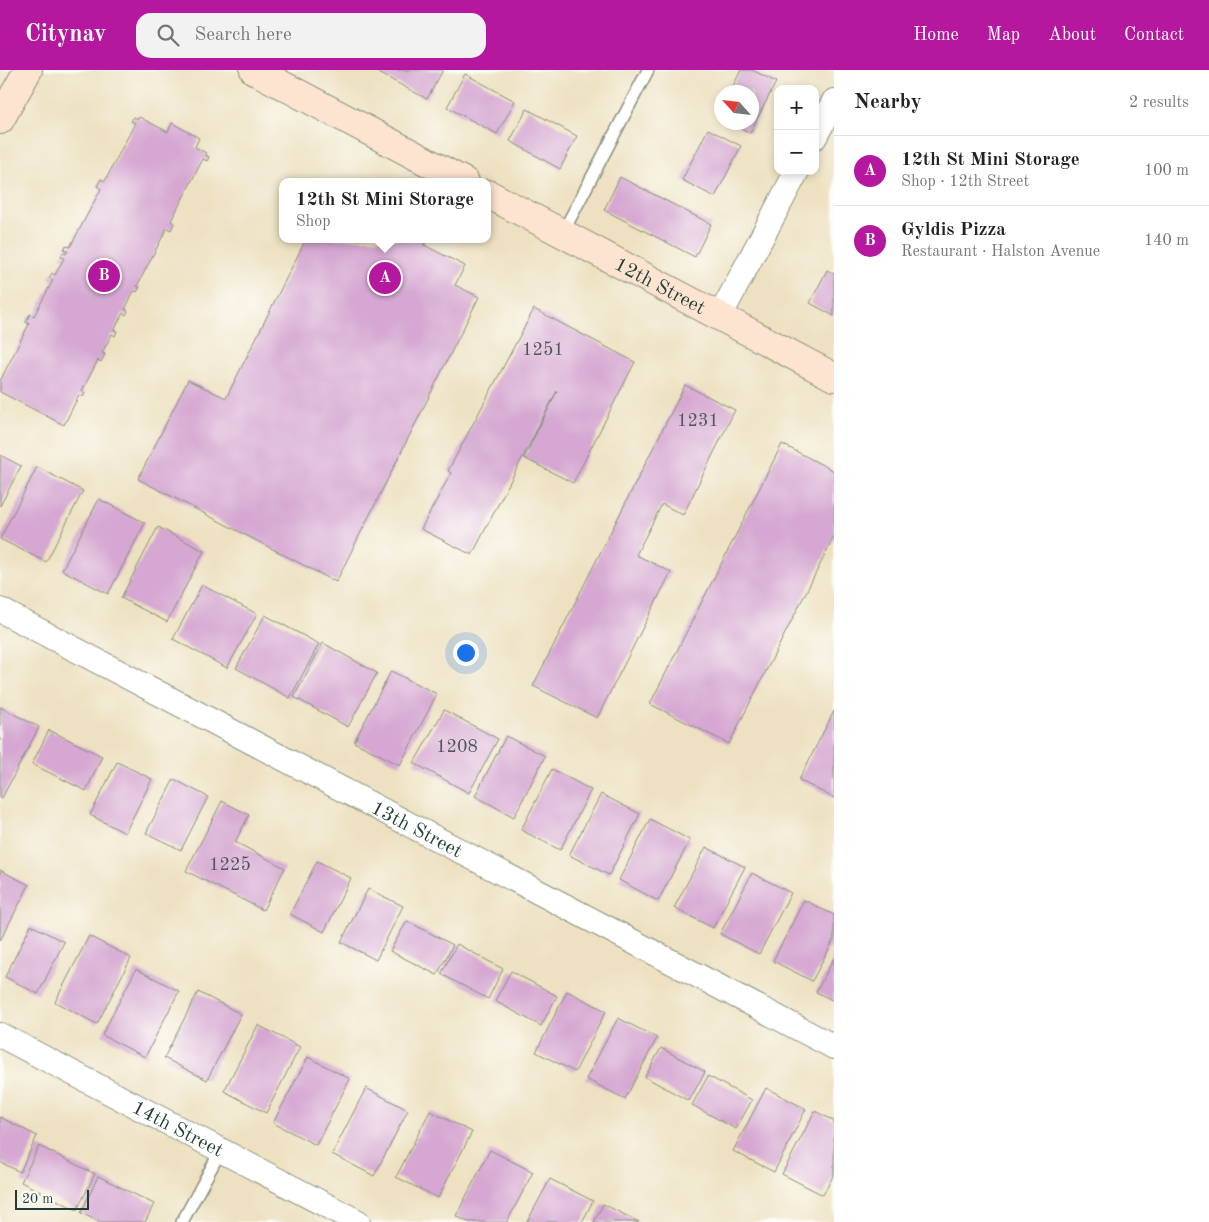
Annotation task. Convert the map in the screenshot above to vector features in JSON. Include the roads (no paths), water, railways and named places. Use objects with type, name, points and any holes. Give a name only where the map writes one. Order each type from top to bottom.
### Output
[{"type":"street","points":[[0,120],[28,70]]},
{"type":"street","points":[[254,70],[457,178]]},
{"type":"street","points":[[819,130],[834,101]]},
{"type":"street","points":[[720,316],[795,175]]},
{"type":"street","name":"12th Street","points":[[491,196],[834,376]]},
{"type":"street","name":"13th Street","points":[[0,610],[834,1048]]},
{"type":"street","name":"14th Street","points":[[0,1035],[358,1222]]},
{"type":"lane","points":[[562,234],[648,70]]},
{"type":"lane","points":[[182,1222],[221,1150]]},
{"type":"place","name":"Gyldis Pizza","points":[[104,276]]},
{"type":"place","name":"12th St Mini Storage","points":[[385,278]]}]
